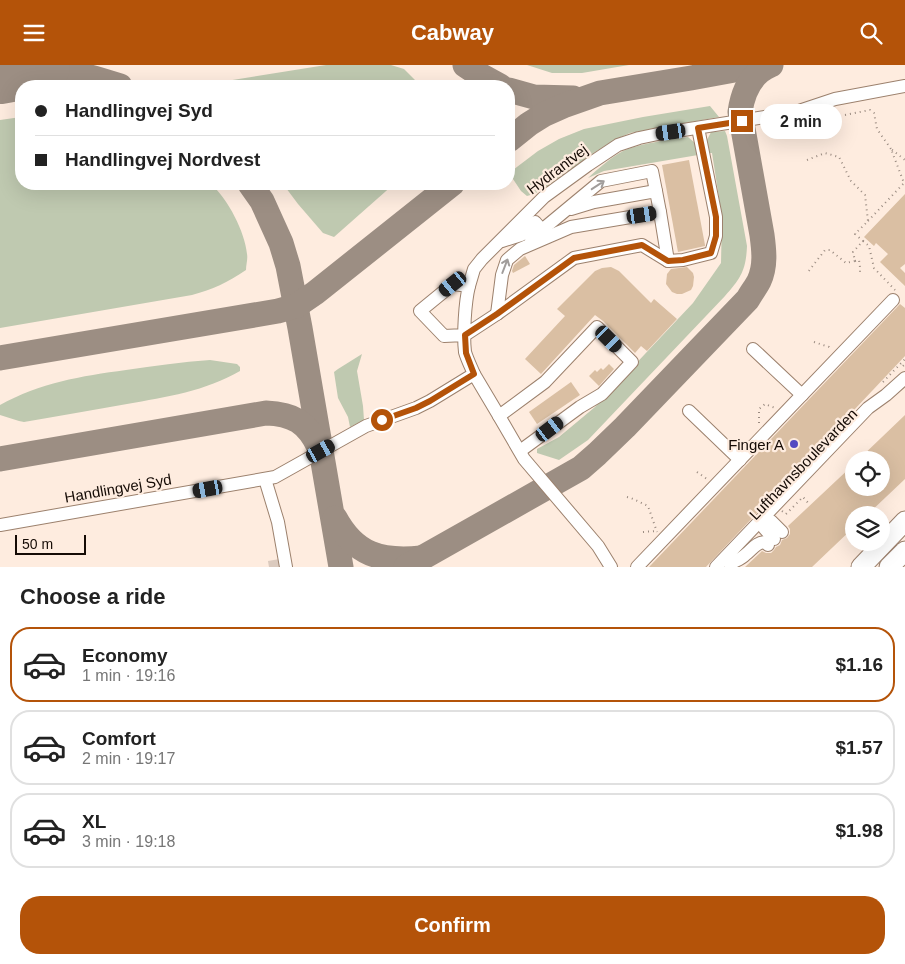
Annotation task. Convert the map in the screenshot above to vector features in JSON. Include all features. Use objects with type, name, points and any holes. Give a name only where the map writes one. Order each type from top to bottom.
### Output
[{"type":"highway","points":[[853,567],[899,527]]},
{"type":"highway","points":[[861,567],[899,527]]},
{"type":"highway","points":[[890,567],[905,551]]},
{"type":"street","name":"Hydrantvej","points":[[465,335],[469,285],[474,269],[482,259],[551,191],[618,145],[639,138],[796,112],[835,99],[905,86]]},
{"type":"street","points":[[469,285],[453,284],[420,311],[444,336],[465,335],[574,258],[642,245],[668,261],[683,260],[711,253],[716,236],[716,217],[698,128]]},
{"type":"street","points":[[497,314],[502,275],[507,260],[601,181],[652,171],[668,261]]},
{"type":"street","points":[[564,211],[594,202],[656,191]]},
{"type":"street","points":[[536,205],[547,226]]},
{"type":"street","points":[[520,249],[571,227],[660,212]]},
{"type":"street","points":[[499,241],[521,235],[535,222],[547,226]]},
{"type":"street","points":[[636,567],[660,535],[740,460],[893,300]]},
{"type":"street","points":[[499,416],[545,382],[598,327],[632,362],[602,394],[580,407],[520,451]]},
{"type":"street","points":[[465,335],[466,353],[474,374],[524,459],[598,546],[611,567]]},
{"type":"street","points":[[753,349],[802,395]]},
{"type":"street","name":"Lufthavnsboulevarden","points":[[729,565],[868,408],[886,395],[904,369]]},
{"type":"street","name":"Handlingvej Syd","points":[[0,525],[275,477],[366,427],[423,404],[474,374]]},
{"type":"street","name":"Lufthavnsboulevarden","points":[[716,567],[781,510],[867,420],[905,389]]},
{"type":"street","points":[[689,411],[740,460]]},
{"type":"street","points":[[265,479],[278,522],[286,567]]},
{"type":"street","points":[[729,565],[744,556],[759,543],[775,539],[766,523]]},
{"type":"path","points":[[845,115],[870,111],[874,113],[877,129],[892,149],[905,160]]},
{"type":"path","points":[[855,261],[853,252],[863,241],[855,234],[905,182],[892,149]]},
{"type":"path","points":[[808,160],[826,153],[839,157],[851,181],[865,195],[868,221]]},
{"type":"path","points":[[808,271],[825,249],[830,250],[846,263],[859,260],[860,273]]},
{"type":"path","points":[[814,343],[828,347],[838,357]]},
{"type":"path","points":[[627,497],[648,506],[660,535]]},
{"type":"path","points":[[781,510],[786,514],[802,497],[810,505]]},
{"type":"path","points":[[642,532],[660,535]]},
{"type":"green space","points":[[326,65],[391,65],[404,69],[415,80],[232,80]]},
{"type":"green space","points":[[527,65],[629,65],[582,73],[552,73]]},
{"type":"green space","points":[[710,106],[719,117],[630,133],[614,140],[534,194],[527,196],[515,182],[515,168],[538,151],[559,139],[584,129]]},
{"type":"green space","points":[[15,118],[15,190],[217,190],[235,216],[243,236],[247,254],[246,270],[220,285],[192,295],[0,328],[0,120]]},
{"type":"green space","points":[[725,131],[747,246],[744,268],[739,279],[588,440],[559,460],[537,453],[537,449],[559,437],[595,407],[693,303],[721,263],[722,217],[712,153],[708,153],[707,140],[711,132]]},
{"type":"green space","points":[[688,137],[695,143],[698,155],[604,171],[588,178],[609,160],[629,148]]},
{"type":"green space","points":[[288,190],[387,190],[334,237],[323,233]]},
{"type":"green space","points":[[362,354],[357,371],[364,420],[350,427],[348,417],[338,398],[334,372]]},
{"type":"green space","points":[[210,360],[237,364],[240,367],[240,371],[213,384],[156,399],[24,422],[0,415],[0,405],[30,391],[61,381],[109,372]]},
{"type":"building","points":[[689,160],[705,246],[678,252],[662,165]]},
{"type":"building","points":[[905,194],[905,264],[900,268],[905,273],[905,286],[880,262],[888,254],[876,243],[874,246],[864,237]]},
{"type":"building","points":[[525,256],[530,264],[513,273],[514,265]]},
{"type":"building","points":[[611,267],[619,271],[651,303],[654,299],[677,319],[647,351],[641,346],[635,353],[595,315],[541,374],[525,359],[565,316],[557,309],[595,271]]},
{"type":"building","points":[[687,267],[694,277],[691,290],[682,294],[672,292],[666,284],[667,274],[671,269]]},
{"type":"building","name":"Finger A","points":[[900,304],[905,308],[905,356],[706,567],[649,567]]},
{"type":"building","points":[[609,364],[614,369],[599,386],[589,376],[595,370],[597,372],[601,368],[603,370]]},
{"type":"building","points":[[571,382],[580,395],[537,424],[529,412]]},
{"type":"building","points":[[905,415],[905,479],[890,493],[890,451],[867,451]]},
{"type":"building","points":[[845,472],[845,496],[887,496],[876,506],[845,506],[845,536],[812,567],[745,567],[762,551],[771,553],[780,545],[782,540],[790,534],[788,526]]},
{"type":"taxiway","points":[[465,65],[489,80]]},
{"type":"taxiway","points":[[515,135],[545,114],[600,93],[762,65]]},
{"type":"taxiway","points":[[406,567],[581,468],[625,427],[748,299],[761,275],[764,264],[764,252],[740,112],[743,97],[749,84],[758,73],[771,65]]},
{"type":"taxiway","points":[[0,74],[32,70],[53,70],[101,80]]},
{"type":"taxiway","points":[[515,92],[534,97],[573,98]]},
{"type":"taxiway","points":[[254,190],[262,201],[281,243],[288,266],[341,567]]},
{"type":"taxiway","points":[[0,358],[278,311],[296,306],[444,190]]},
{"type":"taxiway","points":[[0,459],[266,413],[284,415],[298,421],[309,431],[319,447]]},
{"type":"taxiway","points":[[335,518],[343,531],[360,548],[381,557],[394,559],[421,558]]},
{"type":"runway","points":[[0,72],[38,65]]},
{"type":"tunnel","points":[[269,567],[286,564]]},
{"type":"place","name":"Finger A","points":[[794,444]]},
{"type":"route","points":[[382,420],[416,408],[474,374],[466,353],[465,335],[574,258],[642,245],[668,261],[683,260],[711,253],[716,236],[716,217],[698,128],[742,121]]}]
